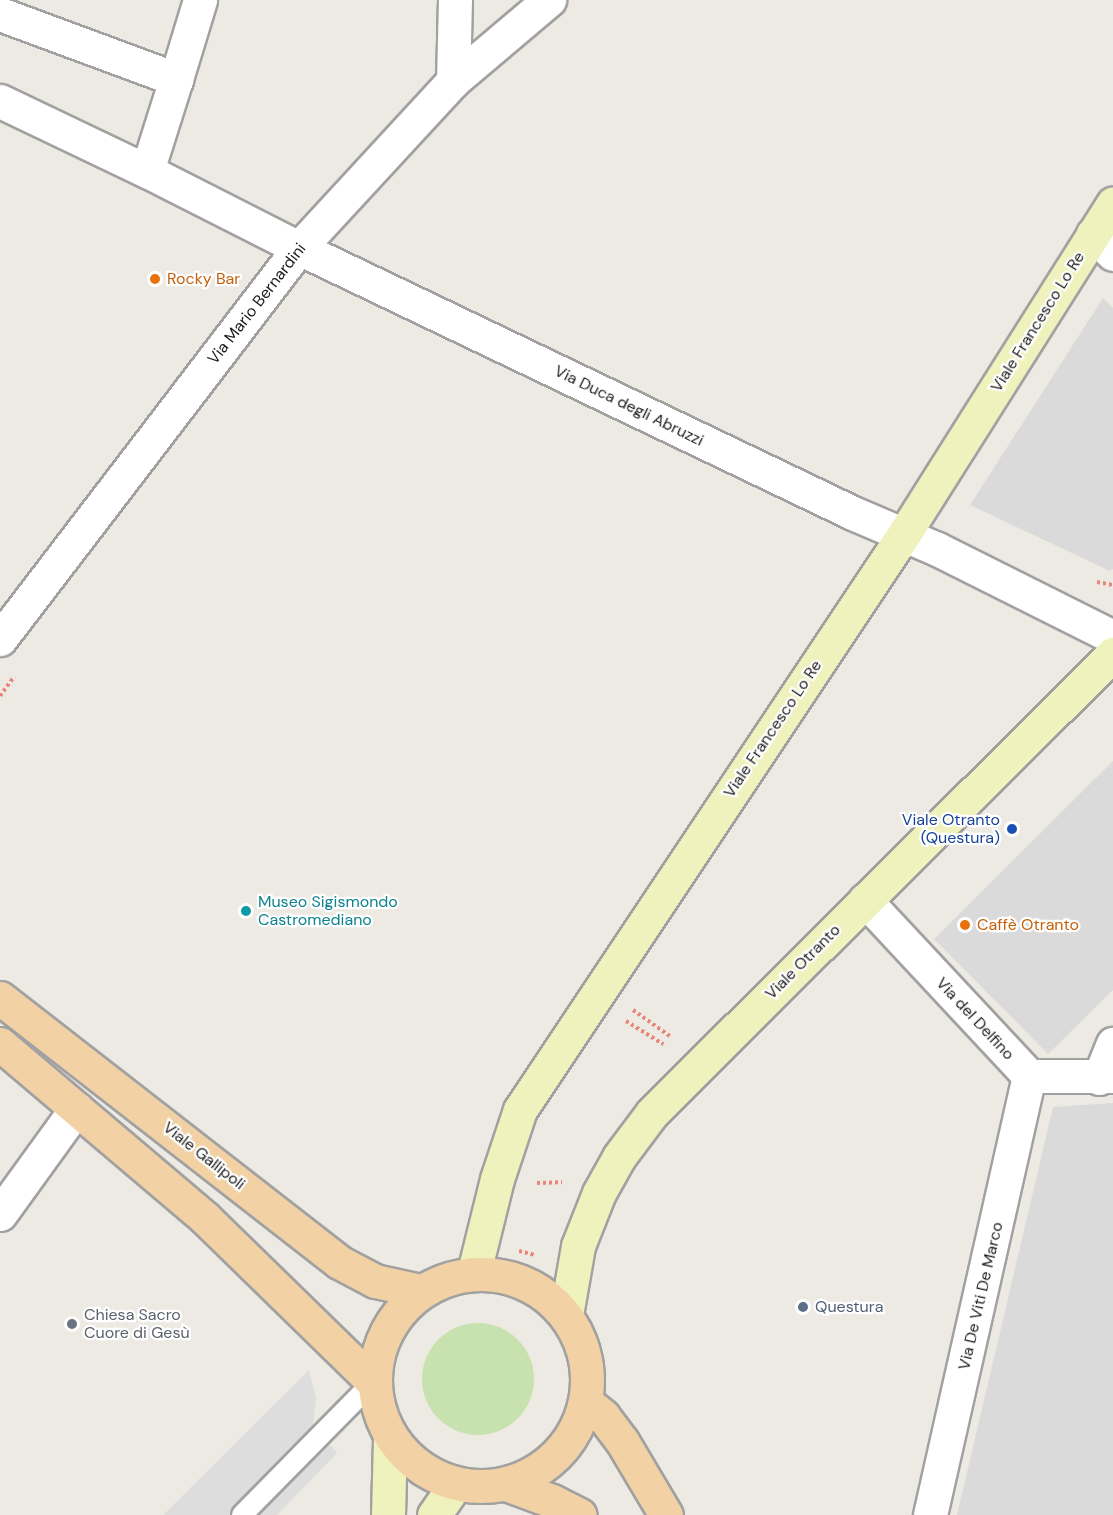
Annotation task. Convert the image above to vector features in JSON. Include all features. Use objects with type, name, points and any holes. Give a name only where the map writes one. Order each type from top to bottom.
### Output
[{"type":"main road","name":"Viale Gallipoli","points":[[0,998],[339,1262],[375,1281],[420,1291]]},
{"type":"main road","points":[[0,1044],[206,1218],[373,1382]]},
{"type":"main road","points":[[474,1272],[509,1276],[540,1291],[566,1315],[585,1356],[586,1402],[570,1439],[542,1468],[506,1484],[481,1487],[456,1484],[418,1468],[390,1437],[377,1411],[373,1382],[385,1330],[420,1291],[474,1272]]},
{"type":"main road","points":[[586,1402],[603,1416],[622,1441],[666,1515]]},
{"type":"main road","points":[[506,1484],[552,1501],[579,1515]]},
{"type":"street","points":[[147,171],[200,0]]},
{"type":"street","points":[[453,81],[455,0]]},
{"type":"street","name":"Via Mario Bernardini","points":[[0,639],[299,248],[453,81],[549,0]]},
{"type":"street","points":[[0,14],[176,79]]},
{"type":"street","name":"Via Duca degli Abruzzi","points":[[0,101],[147,171],[299,248],[855,514],[904,534],[1113,637]]},
{"type":"street","name":"Viale Francesco Lo Re","points":[[474,1272],[497,1179],[520,1110],[904,534],[1103,244],[1113,204]]},
{"type":"street","name":"Viale Otranto","points":[[566,1315],[578,1246],[599,1193],[619,1157],[652,1113],[1113,654]]},
{"type":"street","name":"Via del Delfino","points":[[865,900],[1029,1076]]},
{"type":"street","points":[[1029,1076],[1106,1077],[1113,1044]]},
{"type":"street","name":"Via De Viti De Marco","points":[[930,1515],[1029,1076]]},
{"type":"street","points":[[0,1214],[76,1109]]},
{"type":"street","points":[[388,1515],[390,1437]]},
{"type":"street","points":[[434,1515],[456,1484]]},
{"type":"lane","points":[[242,1515],[373,1382]]},
{"type":"path","points":[[0,696],[22,667]]},
{"type":"path","points":[[625,1005],[673,1038],[659,1054]]},
{"type":"path","points":[[624,1019],[666,1046]]},
{"type":"path","points":[[563,1189],[565,1182]]},
{"type":"path","points":[[508,1248],[535,1255],[541,1250]]},
{"type":"shaded area","points":[[1103,298],[1113,308],[1113,569],[1110,571],[970,505]]},
{"type":"shaded area","points":[[1113,761],[1113,990],[1048,1054],[934,939]]},
{"type":"shaded area","points":[[1113,1103],[1113,1515],[957,1515],[1053,1107]]},
{"type":"shaded area","points":[[309,1370],[316,1398],[313,1425],[337,1453],[277,1515],[163,1515]]},
{"type":"green space","points":[[478,1323],[500,1327],[518,1339],[530,1357],[534,1379],[530,1401],[518,1419],[500,1431],[478,1435],[456,1431],[438,1419],[426,1401],[422,1379],[426,1357],[438,1339],[456,1327]]},
{"type":"place","name":"Rocky Bar","points":[[155,279]]},
{"type":"place","name":"Viale Otranto (Questura)","points":[[1012,829]]},
{"type":"place","name":"Museo Sigismondo Castromediano","points":[[246,911]]},
{"type":"place","name":"Caffè Otranto","points":[[965,925]]},
{"type":"place","name":"Questura","points":[[803,1307]]},
{"type":"place","name":"Chiesa Sacro Cuore di Gesù","points":[[72,1324]]}]
